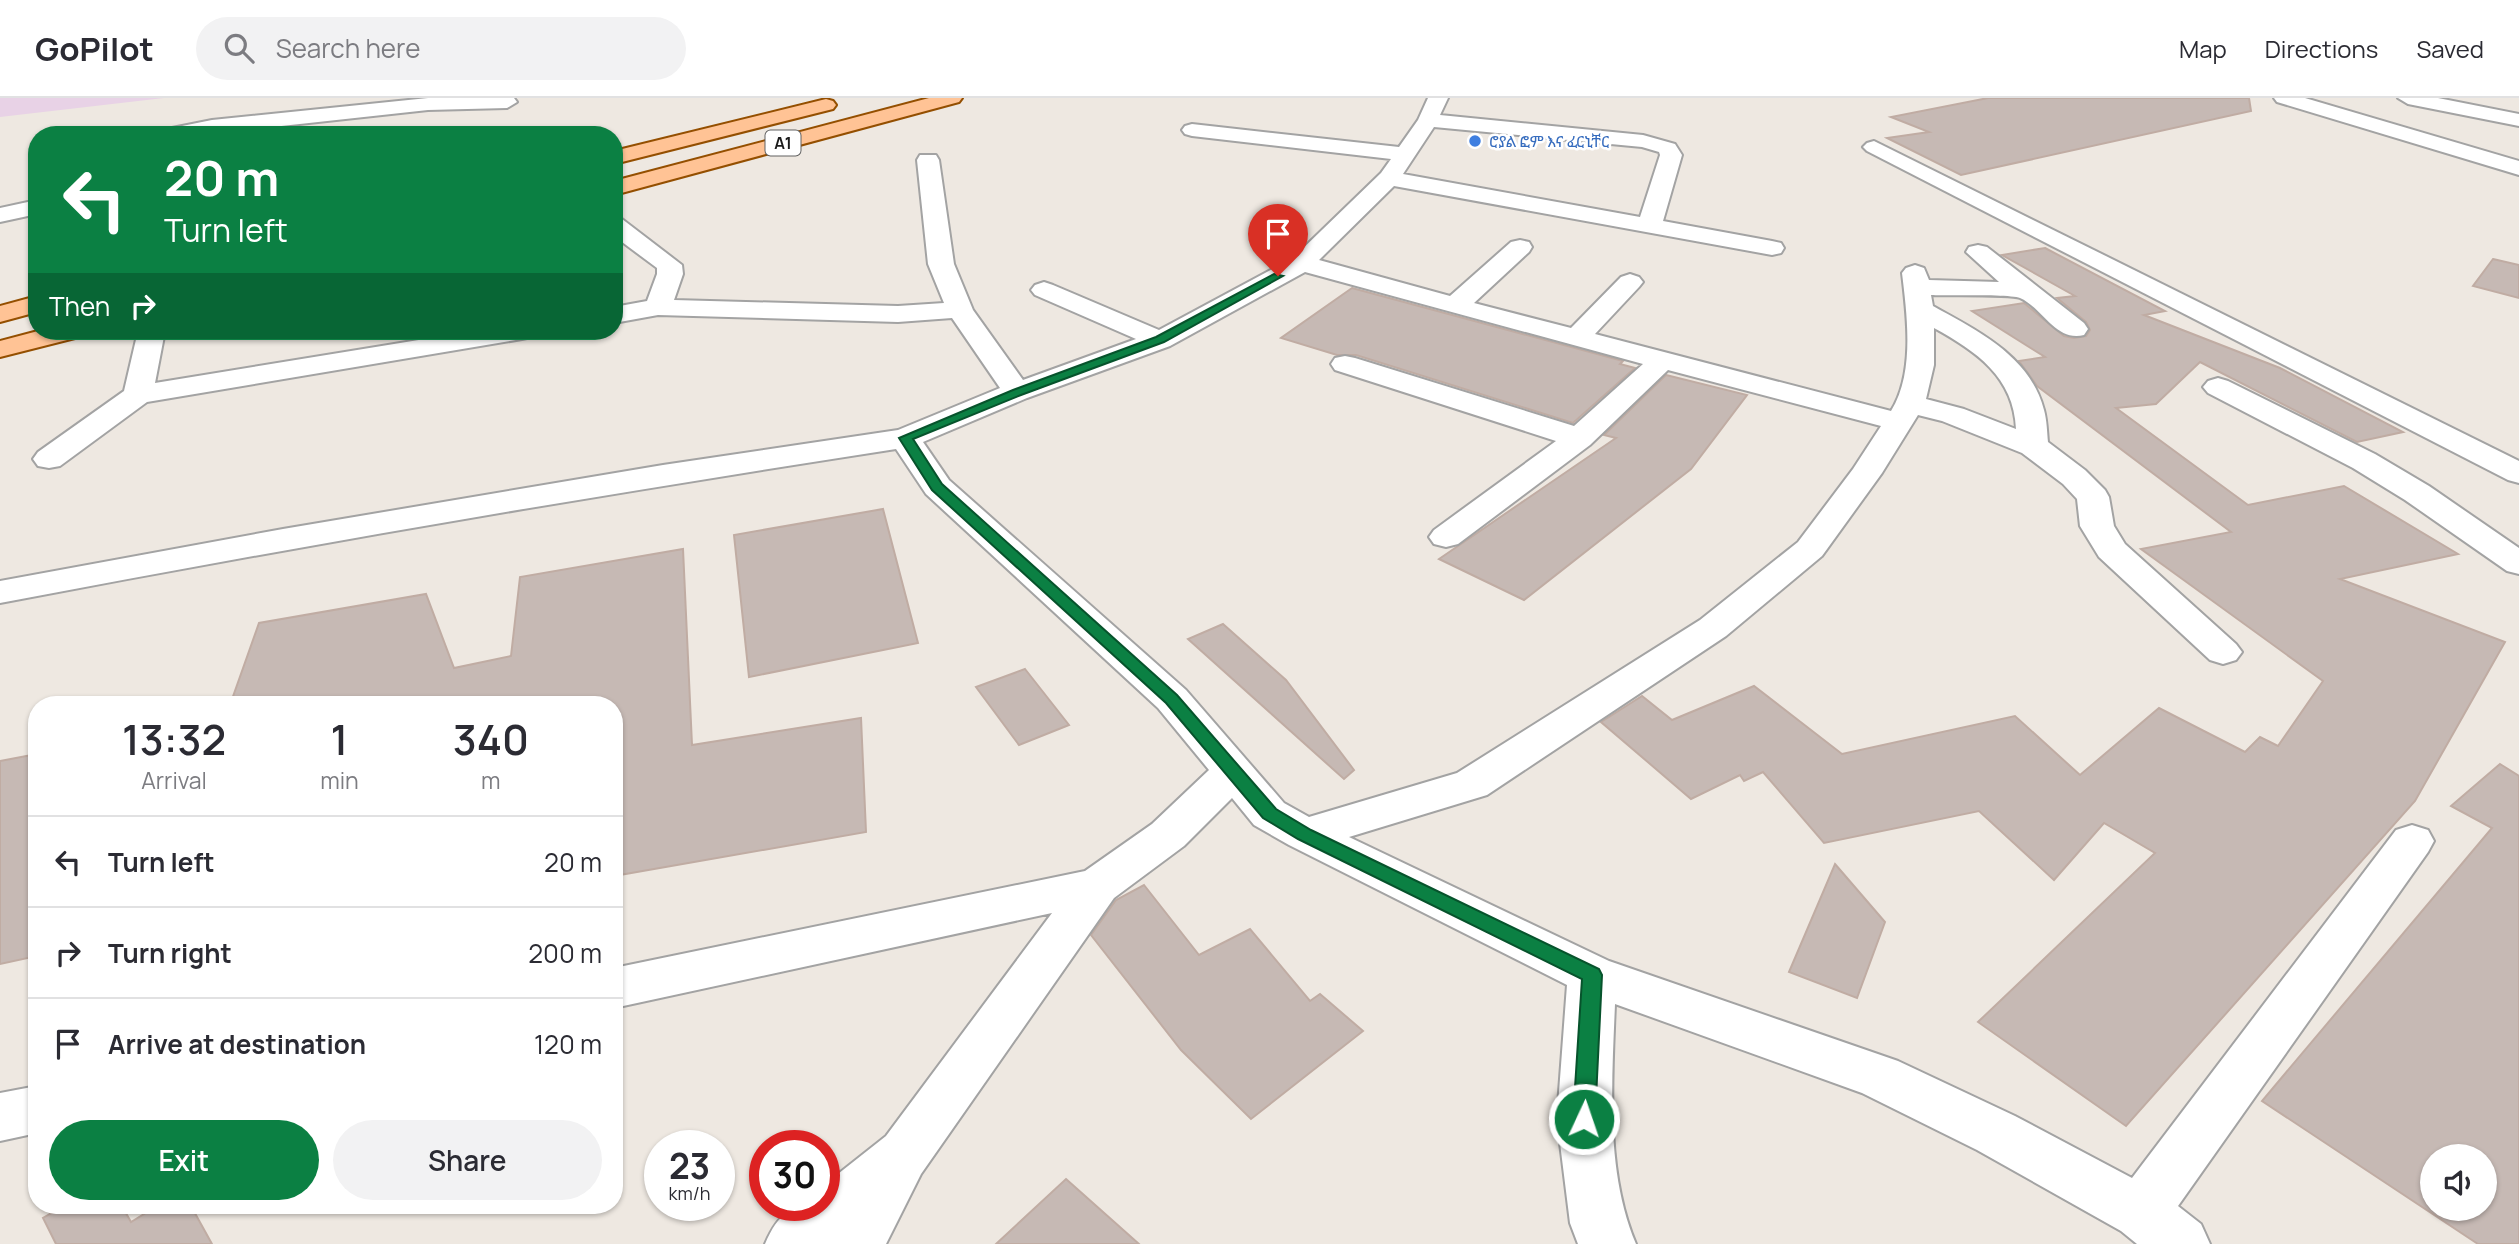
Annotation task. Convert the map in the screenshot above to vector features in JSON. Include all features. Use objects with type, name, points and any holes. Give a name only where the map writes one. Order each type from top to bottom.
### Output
[{"type":"main road","name":"A1","points":[[623,156],[852,98]]},
{"type":"main road","name":"A1","points":[[623,186],[952,98]]},
{"type":"main road","points":[[0,314],[28,306]]},
{"type":"main road","points":[[0,349],[34,340]]},
{"type":"street","points":[[2284,98],[2517,161]]},
{"type":"street","points":[[2421,99],[2519,120]]},
{"type":"street","points":[[409,126],[511,100]]},
{"type":"street","points":[[212,126],[428,104],[511,100]]},
{"type":"street","points":[[0,592],[283,539],[663,475],[905,438],[1017,392],[1160,340],[1302,263],[1397,166],[1433,109],[1643,141],[1668,148],[1671,155],[1650,224]]},
{"type":"street","points":[[1192,130],[1397,166],[1650,224],[1772,248]]},
{"type":"street","points":[[1874,148],[2513,466]]},
{"type":"street","points":[[928,160],[941,264],[960,310],[1017,392]]},
{"type":"street","points":[[0,215],[28,209]]},
{"type":"street","points":[[623,231],[669,265],[670,274],[658,307]]},
{"type":"street","points":[[1455,306],[1520,247]]},
{"type":"street","points":[[1978,252],[2074,329]]},
{"type":"street","points":[[1302,263],[1663,360],[1905,413],[1979,424],[2032,446],[2074,477],[2093,497],[2097,526],[2111,550],[2223,652]]},
{"type":"street","points":[[1576,338],[1630,282]]},
{"type":"street","points":[[1045,290],[1160,340]]},
{"type":"street","points":[[1917,290],[2025,290]]},
{"type":"street","points":[[1305,834],[1472,784],[1713,628],[1810,549],[1905,413],[1920,365],[1917,290]]},
{"type":"street","points":[[1917,290],[1984,346],[2019,385],[2029,407],[2032,446]]},
{"type":"street","points":[[623,313],[658,307],[898,314],[960,310]]},
{"type":"street","points":[[138,395],[149,340]]},
{"type":"street","points":[[49,459],[138,395],[468,340]]},
{"type":"street","points":[[1446,537],[1579,439],[1663,360]]},
{"type":"street","points":[[1345,364],[1579,439]]},
{"type":"street","points":[[2218,387],[2364,461],[2417,493],[2519,564]]},
{"type":"street","points":[[905,438],[937,487],[1171,699],[1269,814],[1592,975],[1880,1077],[1996,1133],[2141,1212],[2181,1244]]},
{"type":"street","points":[[856,1244],[905,1154],[1098,886],[1168,835],[1232,773]]},
{"type":"street","points":[[2141,1212],[2412,841]]},
{"type":"street","points":[[623,986],[1098,886]]},
{"type":"street","points":[[1592,975],[1584,1119],[1598,1223],[1607,1244]]},
{"type":"street","points":[[0,1117],[28,1111]]},
{"type":"street","points":[[794,1244],[905,1154]]},
{"type":"shaded area","points":[[0,98],[164,98],[0,117]]},
{"type":"building","points":[[1988,98],[2249,98],[2251,111],[1961,175],[1887,138],[1929,132],[1891,117]]},
{"type":"building","points":[[2045,248],[2165,311],[2144,315],[2280,368],[2403,432],[2357,442],[2200,362],[2156,404],[2116,408],[2248,505],[2344,486],[2458,554],[2340,579],[2505,642],[2415,801],[2126,1126],[1978,1022],[2155,853],[2104,823],[2054,880],[1979,811],[1824,843],[1763,772],[1744,781],[1740,775],[1691,799],[1601,722],[1642,696],[1672,720],[1754,686],[1842,754],[2015,716],[2080,775],[2159,708],[2245,752],[2260,737],[2278,746],[2323,681],[2141,549],[2231,532],[2037,386],[2019,361],[2045,357],[1972,311],[2024,303],[2064,336],[2086,336],[2090,330],[2086,322],[2057,298],[2075,296],[2002,255]]},
{"type":"building","points":[[2493,259],[2519,265],[2519,298],[2473,286]]},
{"type":"building","points":[[1352,288],[1623,361],[1620,364],[1635,368],[1573,423],[1356,355],[1337,355],[1281,338]]},
{"type":"building","points":[[1666,375],[1747,395],[1691,469],[1524,600],[1439,559],[1616,438],[1604,435]]},
{"type":"building","points":[[883,509],[918,643],[749,677],[734,535]]},
{"type":"building","points":[[683,549],[692,745],[861,718],[866,832],[623,874],[623,696],[233,696],[259,623],[426,594],[454,668],[511,656],[520,577]]},
{"type":"building","points":[[1223,624],[1286,680],[1354,770],[1344,779],[1188,639]]},
{"type":"building","points":[[1025,669],[1069,725],[1019,745],[976,687]]},
{"type":"building","points":[[28,756],[28,958],[0,964],[0,761]]},
{"type":"building","points":[[2500,764],[2519,776],[2519,1244],[2478,1244],[2443,1221],[2497,1221],[2497,1144],[2420,1144],[2420,1206],[2262,1101],[2492,828],[2451,806]]},
{"type":"building","points":[[1835,864],[1885,922],[1857,998],[1789,972]]},
{"type":"building","points":[[1144,885],[1199,955],[1250,929],[1310,1001],[1320,994],[1363,1031],[1251,1119],[1181,1050],[1091,935],[1116,900]]},
{"type":"building","points":[[1066,1179],[1139,1244],[996,1244]]},
{"type":"building","points":[[50,1214],[126,1214],[131,1222],[144,1214],[195,1214],[212,1244],[56,1244],[43,1218]]},
{"type":"place","name":"ሮያል ፎም እና ፈርኒቸር","points":[[1475,141]]},
{"type":"route","points":[[1278,276],[1160,340],[1017,392],[905,438],[937,487],[1171,699],[1269,814],[1592,975],[1584,1119]]}]
